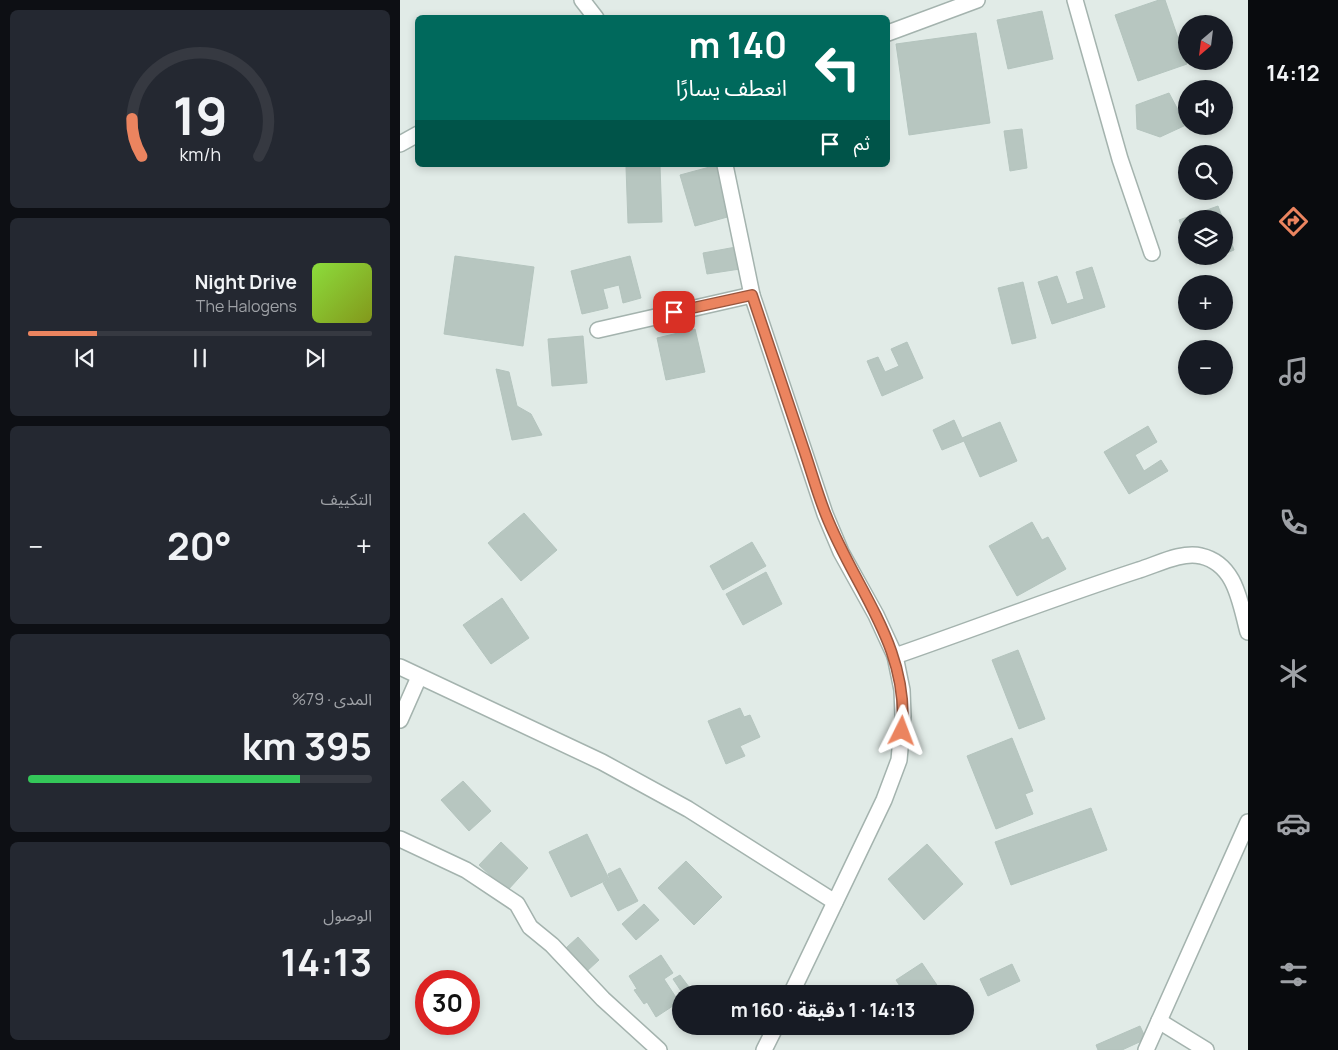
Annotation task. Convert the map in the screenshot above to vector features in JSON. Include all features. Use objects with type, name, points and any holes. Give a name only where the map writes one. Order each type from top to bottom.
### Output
[{"type":"street","points":[[582,0],[594,15]]},
{"type":"street","points":[[890,32],[977,0]]},
{"type":"street","points":[[1074,0],[1120,159],[1152,253]]},
{"type":"street","points":[[400,144],[415,136]]},
{"type":"street","points":[[725,167],[752,295],[825,514],[841,552],[876,615],[895,656],[902,690],[903,716],[899,760],[884,800],[795,985]]},
{"type":"street","points":[[598,330],[752,295]]},
{"type":"street","points":[[895,656],[1105,581],[1183,556],[1200,555],[1212,560],[1227,572],[1237,589],[1248,632]]},
{"type":"street","points":[[400,667],[611,767],[688,809],[835,902]]},
{"type":"street","points":[[400,720],[419,677]]},
{"type":"street","points":[[1146,1050],[1248,822]]},
{"type":"street","points":[[400,839],[466,870],[517,904],[530,927],[552,945],[603,999],[659,1050]]},
{"type":"street","points":[[1159,1022],[1206,1050]]},
{"type":"street","points":[[764,1050],[772,1035]]},
{"type":"building","points":[[1159,0],[1165,0],[1178,38],[1178,67],[1138,81],[1115,15]]},
{"type":"building","points":[[1042,11],[1053,59],[1008,69],[997,20]]},
{"type":"building","points":[[976,33],[990,123],[909,135],[896,44]]},
{"type":"building","points":[[1169,93],[1178,110],[1178,129],[1160,137],[1137,129],[1136,105]]},
{"type":"building","points":[[1022,129],[1027,168],[1010,171],[1004,131]]},
{"type":"building","points":[[626,167],[660,167],[662,222],[628,223]]},
{"type":"building","points":[[710,167],[718,167],[731,216],[695,226],[680,175]]},
{"type":"building","points":[[1218,206],[1220,210],[1207,210]]},
{"type":"building","points":[[736,247],[740,269],[707,274],[703,253]]},
{"type":"building","points":[[455,256],[534,267],[523,346],[444,334]]},
{"type":"building","points":[[630,256],[641,298],[623,303],[619,285],[603,289],[608,308],[582,314],[571,271]]},
{"type":"building","points":[[1092,267],[1105,307],[1052,324],[1038,282],[1057,276],[1067,304],[1084,299],[1076,272]]},
{"type":"building","points":[[1023,282],[1036,338],[1012,344],[998,288]]},
{"type":"building","points":[[695,329],[705,372],[666,380],[657,338]]},
{"type":"building","points":[[583,336],[587,383],[552,386],[548,339]]},
{"type":"building","points":[[907,342],[923,378],[882,396],[867,361],[878,357],[885,372],[899,366],[891,349]]},
{"type":"building","points":[[496,369],[509,372],[517,406],[531,414],[542,435],[512,440]]},
{"type":"building","points":[[954,420],[962,438],[1000,422],[1017,461],[980,477],[964,441],[942,450],[933,430]]},
{"type":"building","points":[[1148,426],[1157,442],[1135,455],[1144,471],[1161,460],[1168,471],[1129,494],[1104,452]]},
{"type":"building","points":[[524,513],[557,550],[521,581],[488,543]]},
{"type":"building","points":[[1032,522],[1042,540],[1048,537],[1066,569],[1017,596],[989,546]]},
{"type":"building","points":[[752,542],[766,566],[723,590],[710,566]]},
{"type":"building","points":[[766,572],[782,604],[743,625],[726,594]]},
{"type":"building","points":[[502,598],[529,638],[491,664],[463,625]]},
{"type":"building","points":[[1018,650],[1045,719],[1019,729],[992,660]]},
{"type":"building","points":[[740,708],[744,717],[750,715],[760,737],[740,746],[745,756],[726,764],[708,721]]},
{"type":"building","points":[[1012,738],[1033,791],[1025,794],[1033,814],[996,829],[967,756]]},
{"type":"building","points":[[463,781],[491,811],[469,831],[441,800]]},
{"type":"building","points":[[1091,808],[1107,850],[1011,885],[995,842]]},
{"type":"building","points":[[587,834],[609,879],[571,897],[549,852]]},
{"type":"building","points":[[501,842],[528,868],[507,891],[479,865]]},
{"type":"building","points":[[927,844],[963,884],[924,920],[888,879]]},
{"type":"building","points":[[686,861],[722,897],[694,925],[658,888]]},
{"type":"building","points":[[620,868],[638,901],[618,911],[603,883],[610,879],[608,874]]},
{"type":"building","points":[[644,904],[659,920],[636,940],[622,924]]},
{"type":"building","points":[[578,937],[599,960],[587,971],[566,948]]},
{"type":"building","points":[[661,955],[673,973],[664,979],[672,991],[672,1007],[656,1017],[647,1002],[644,1004],[634,990],[637,989],[629,976]]},
{"type":"building","points":[[922,963],[937,985],[899,985],[896,980]]},
{"type":"building","points":[[1012,964],[1020,981],[988,996],[980,979]]},
{"type":"building","points":[[680,975],[688,985],[677,985],[673,979]]},
{"type":"building","points":[[1140,1026],[1146,1039],[1122,1050],[1098,1050],[1096,1045]]},
{"type":"route","points":[[674,312],[752,295],[825,514],[841,552],[876,615],[895,656],[902,690],[902,731]]}]
